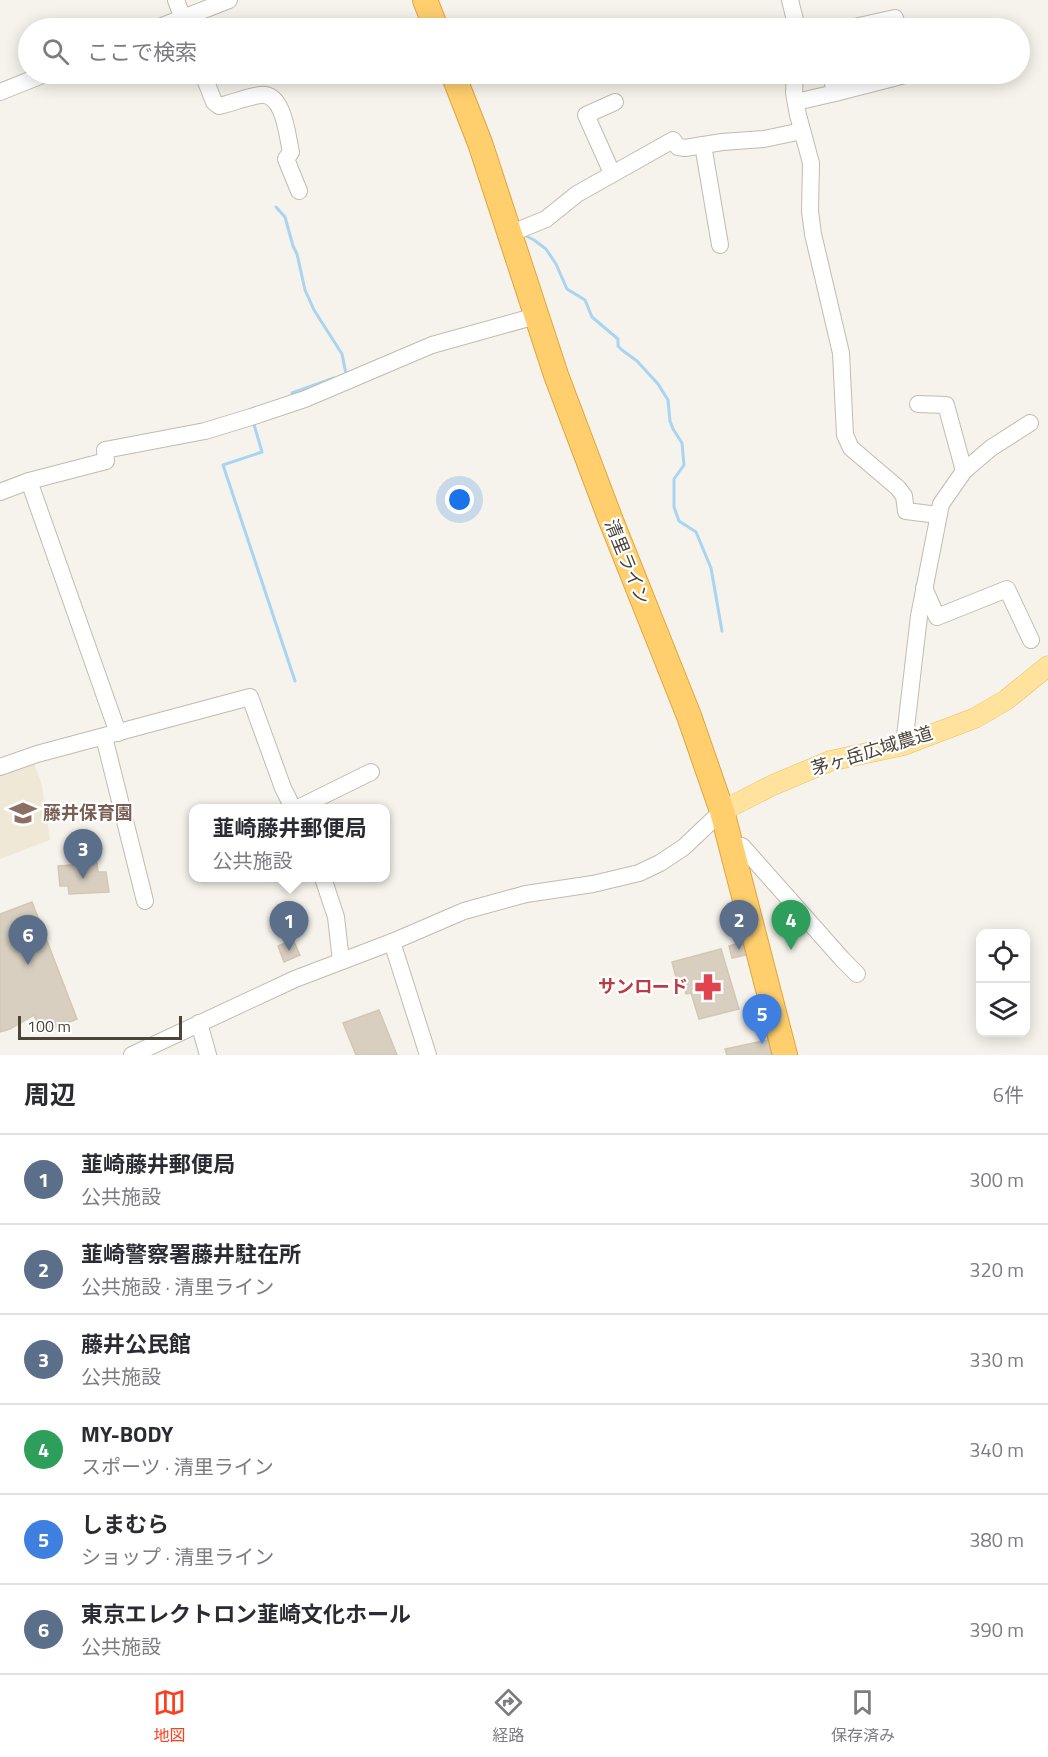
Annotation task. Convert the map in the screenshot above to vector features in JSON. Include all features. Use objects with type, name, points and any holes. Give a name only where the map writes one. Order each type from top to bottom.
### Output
[{"type":"highway","points":[[425,0],[432,18]]},
{"type":"highway","name":"清里ライン","points":[[457,84],[480,143],[576,431],[689,716],[722,811],[785,1055]]},
{"type":"main road","name":"茅ヶ岳広域農道","points":[[722,811],[773,785],[830,761],[903,745],[975,717],[1005,700],[1048,666]]},
{"type":"street","points":[[176,0],[182,18]]},
{"type":"street","points":[[194,18],[229,0]]},
{"type":"street","points":[[790,0],[794,18]]},
{"type":"street","points":[[0,92],[20,84]]},
{"type":"street","points":[[207,84],[214,102],[219,106],[262,94],[273,97],[281,107],[291,152],[286,159],[298,191]]},
{"type":"street","points":[[795,84],[796,102],[811,163],[810,211],[813,234],[841,353],[845,435],[850,448],[898,488],[904,496],[906,511],[938,515]]},
{"type":"street","points":[[833,84],[835,93]]},
{"type":"street","points":[[796,102],[870,84]]},
{"type":"street","points":[[612,173],[585,115],[615,102]]},
{"type":"street","points":[[510,234],[546,219],[577,194],[673,140],[678,147],[685,148],[764,139],[802,131]]},
{"type":"street","points":[[703,145],[720,245]]},
{"type":"street","points":[[0,492],[29,481],[106,462],[105,450],[205,431],[305,399],[432,345],[536,316]]},
{"type":"street","points":[[918,404],[946,405],[964,471]]},
{"type":"street","points":[[903,745],[924,588],[941,504],[964,471],[991,448],[1030,423]]},
{"type":"street","points":[[29,481],[111,735],[145,901]]},
{"type":"street","points":[[924,588],[937,617],[1007,589],[1031,640]]},
{"type":"street","points":[[0,768],[37,754],[249,697],[291,804]]},
{"type":"street","points":[[306,804],[371,772]]},
{"type":"street","points":[[132,1055],[150,1051],[199,1023],[295,979],[392,942],[464,911],[535,892],[593,884],[639,873],[660,863],[684,847],[722,811]]},
{"type":"street","points":[[731,844],[742,846],[857,974]]},
{"type":"street","points":[[325,882],[336,917],[341,961]]},
{"type":"street","points":[[392,942],[428,1055]]},
{"type":"street","points":[[199,1023],[208,1055]]},
{"type":"shaded area","name":"藤井保育園","points":[[34,763],[42,785],[50,840],[0,859],[0,776]]},
{"type":"building","points":[[97,863],[98,872],[106,872],[109,892],[69,894],[68,886],[60,886],[58,866]]},
{"type":"building","points":[[32,902],[77,1019],[41,1033],[34,1015],[0,1032],[0,914]]},
{"type":"building","points":[[293,940],[300,955],[284,962],[278,946]]},
{"type":"building","points":[[746,941],[750,954],[732,958],[729,946]]},
{"type":"building","name":"サンロード","points":[[721,949],[739,1009],[699,1019],[691,993],[686,994],[682,980],[677,981],[672,962]]},
{"type":"building","points":[[379,1010],[397,1055],[356,1055],[343,1023]]},
{"type":"building","points":[[773,1039],[777,1055],[727,1055],[725,1049]]},
{"type":"waterway","points":[[276,207],[285,217],[305,290],[314,310],[342,354],[346,374]]},
{"type":"waterway","points":[[522,234],[546,249],[556,264],[567,289],[585,300],[592,317],[618,339],[618,346],[637,361],[658,384],[668,400],[670,421],[682,443],[684,465],[674,479],[674,507],[679,521],[696,532],[711,568],[722,631]]},
{"type":"waterway","points":[[294,398],[292,393],[334,378]]},
{"type":"waterway","points":[[253,421],[262,452],[223,465],[295,681]]},
{"type":"place","name":"藤井保育園","points":[[23,813]]},
{"type":"place","name":"藤井公民館","points":[[83,879]]},
{"type":"place","name":"韮崎警察署藤井駐在所","points":[[739,950]]},
{"type":"place","name":"MY-BODY","points":[[791,950]]},
{"type":"place","name":"韮崎藤井郵便局","points":[[289,951]]},
{"type":"place","name":"東京エレクトロン韮崎文化ホール","points":[[28,965]]},
{"type":"place","name":"サンロード","points":[[708,987]]},
{"type":"place","name":"しまむら","points":[[762,1044]]}]
